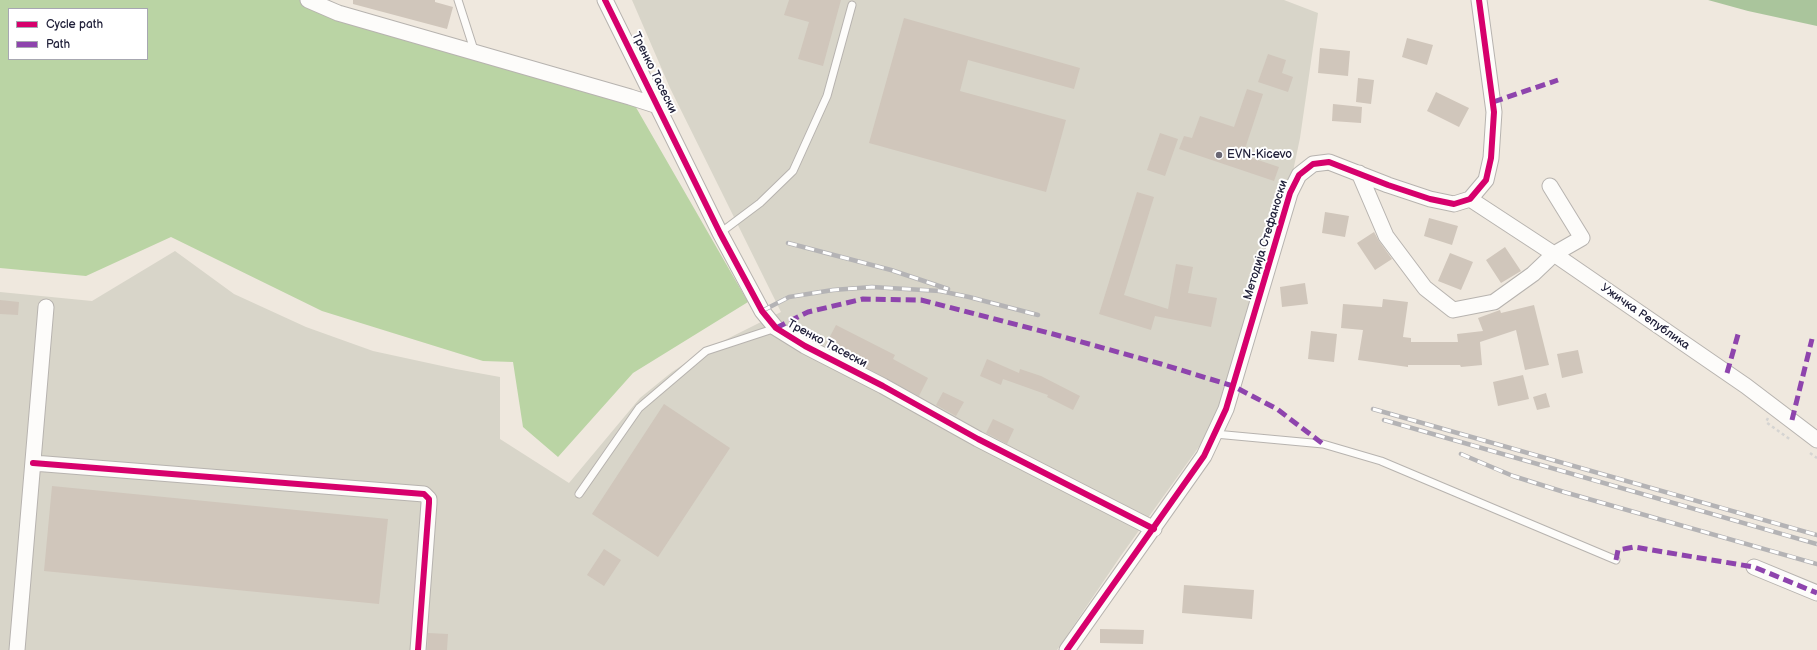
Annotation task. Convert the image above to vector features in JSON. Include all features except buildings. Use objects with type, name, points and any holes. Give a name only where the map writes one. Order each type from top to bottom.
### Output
[{"type":"street","points":[[308,0],[338,13],[658,106]]},
{"type":"street","name":"Тренко Тасески","points":[[605,0],[720,233],[762,311],[776,328],[805,346],[883,386],[978,439],[1154,529]]},
{"type":"street","points":[[1470,199],[1486,180],[1491,158],[1493,138],[1494,112],[1479,0]]},
{"type":"street","name":"Методија Стефаноски","points":[[1067,650],[1154,529],[1204,456],[1215,434],[1226,409],[1290,193],[1299,175],[1313,164],[1329,162],[1388,185],[1430,199],[1454,204],[1470,199]]},
{"type":"street","points":[[1359,173],[1386,236],[1425,288],[1453,310],[1494,302],[1533,274],[1554,254],[1582,238],[1550,186]]},
{"type":"street","name":"Ужичка Република","points":[[1470,199],[1554,254],[1746,386],[1817,440]]},
{"type":"street","points":[[17,650],[46,307]]},
{"type":"street","points":[[33,463],[424,494],[429,499],[429,503],[418,650]]},
{"type":"street","points":[[1754,567],[1817,593]]},
{"type":"lane","points":[[458,0],[475,53]]},
{"type":"lane","points":[[720,233],[760,203],[793,171],[827,96],[852,5]]},
{"type":"lane","points":[[579,494],[639,408],[706,351],[776,328]]},
{"type":"lane","points":[[1215,434],[1323,444],[1381,461],[1616,560]]},
{"type":"shaded area","points":[[632,0],[1284,0],[1318,13],[1300,138],[1292,176],[1237,373],[1211,430],[1120,557],[1057,650],[0,650],[0,292],[92,301],[175,251],[234,294],[306,327],[373,351],[500,377],[500,439],[569,483],[640,398],[672,372],[705,350],[781,312],[670,88]]},
{"type":"green space","points":[[0,0],[308,0],[630,97],[748,302],[633,373],[558,457],[523,427],[513,362],[483,361],[322,311],[171,237],[86,276],[0,268]]},
{"type":"green space","points":[[1708,0],[1817,0],[1817,26],[1748,11]]},
{"type":"railway","points":[[788,243],[891,270],[948,289]]},
{"type":"railway","points":[[762,311],[789,297],[833,290],[872,287],[940,291],[1038,315]]},
{"type":"railway","points":[[1373,409],[1817,535]]},
{"type":"railway","points":[[1384,420],[1817,544]]},
{"type":"railway","points":[[1461,454],[1513,476],[1564,492],[1817,564]]},
{"type":"marked path","points":[[1493,102],[1558,80]]},
{"type":"marked path","points":[[776,328],[808,312],[863,299],[921,300],[1053,334],[1233,386],[1277,409],[1323,444]]},
{"type":"marked path","points":[[1727,373],[1739,331]]},
{"type":"marked path","points":[[1792,420],[1812,339]]},
{"type":"marked path","points":[[1616,560],[1618,550],[1634,547],[1754,567],[1817,593]]},
{"type":"cycle path","points":[[605,0],[720,233],[762,311],[776,328],[805,346],[883,386],[978,439],[1154,529]]},
{"type":"cycle path","points":[[1067,650],[1204,456],[1226,409],[1290,193],[1299,175],[1313,164],[1329,162],[1388,185],[1430,199],[1454,204],[1470,199],[1486,180],[1491,158],[1494,112],[1479,0]]},
{"type":"cycle path","points":[[33,463],[424,494],[429,499],[429,503],[418,650]]},
{"type":"place","name":"EVN-Kicevo","points":[[1219,155]]}]
